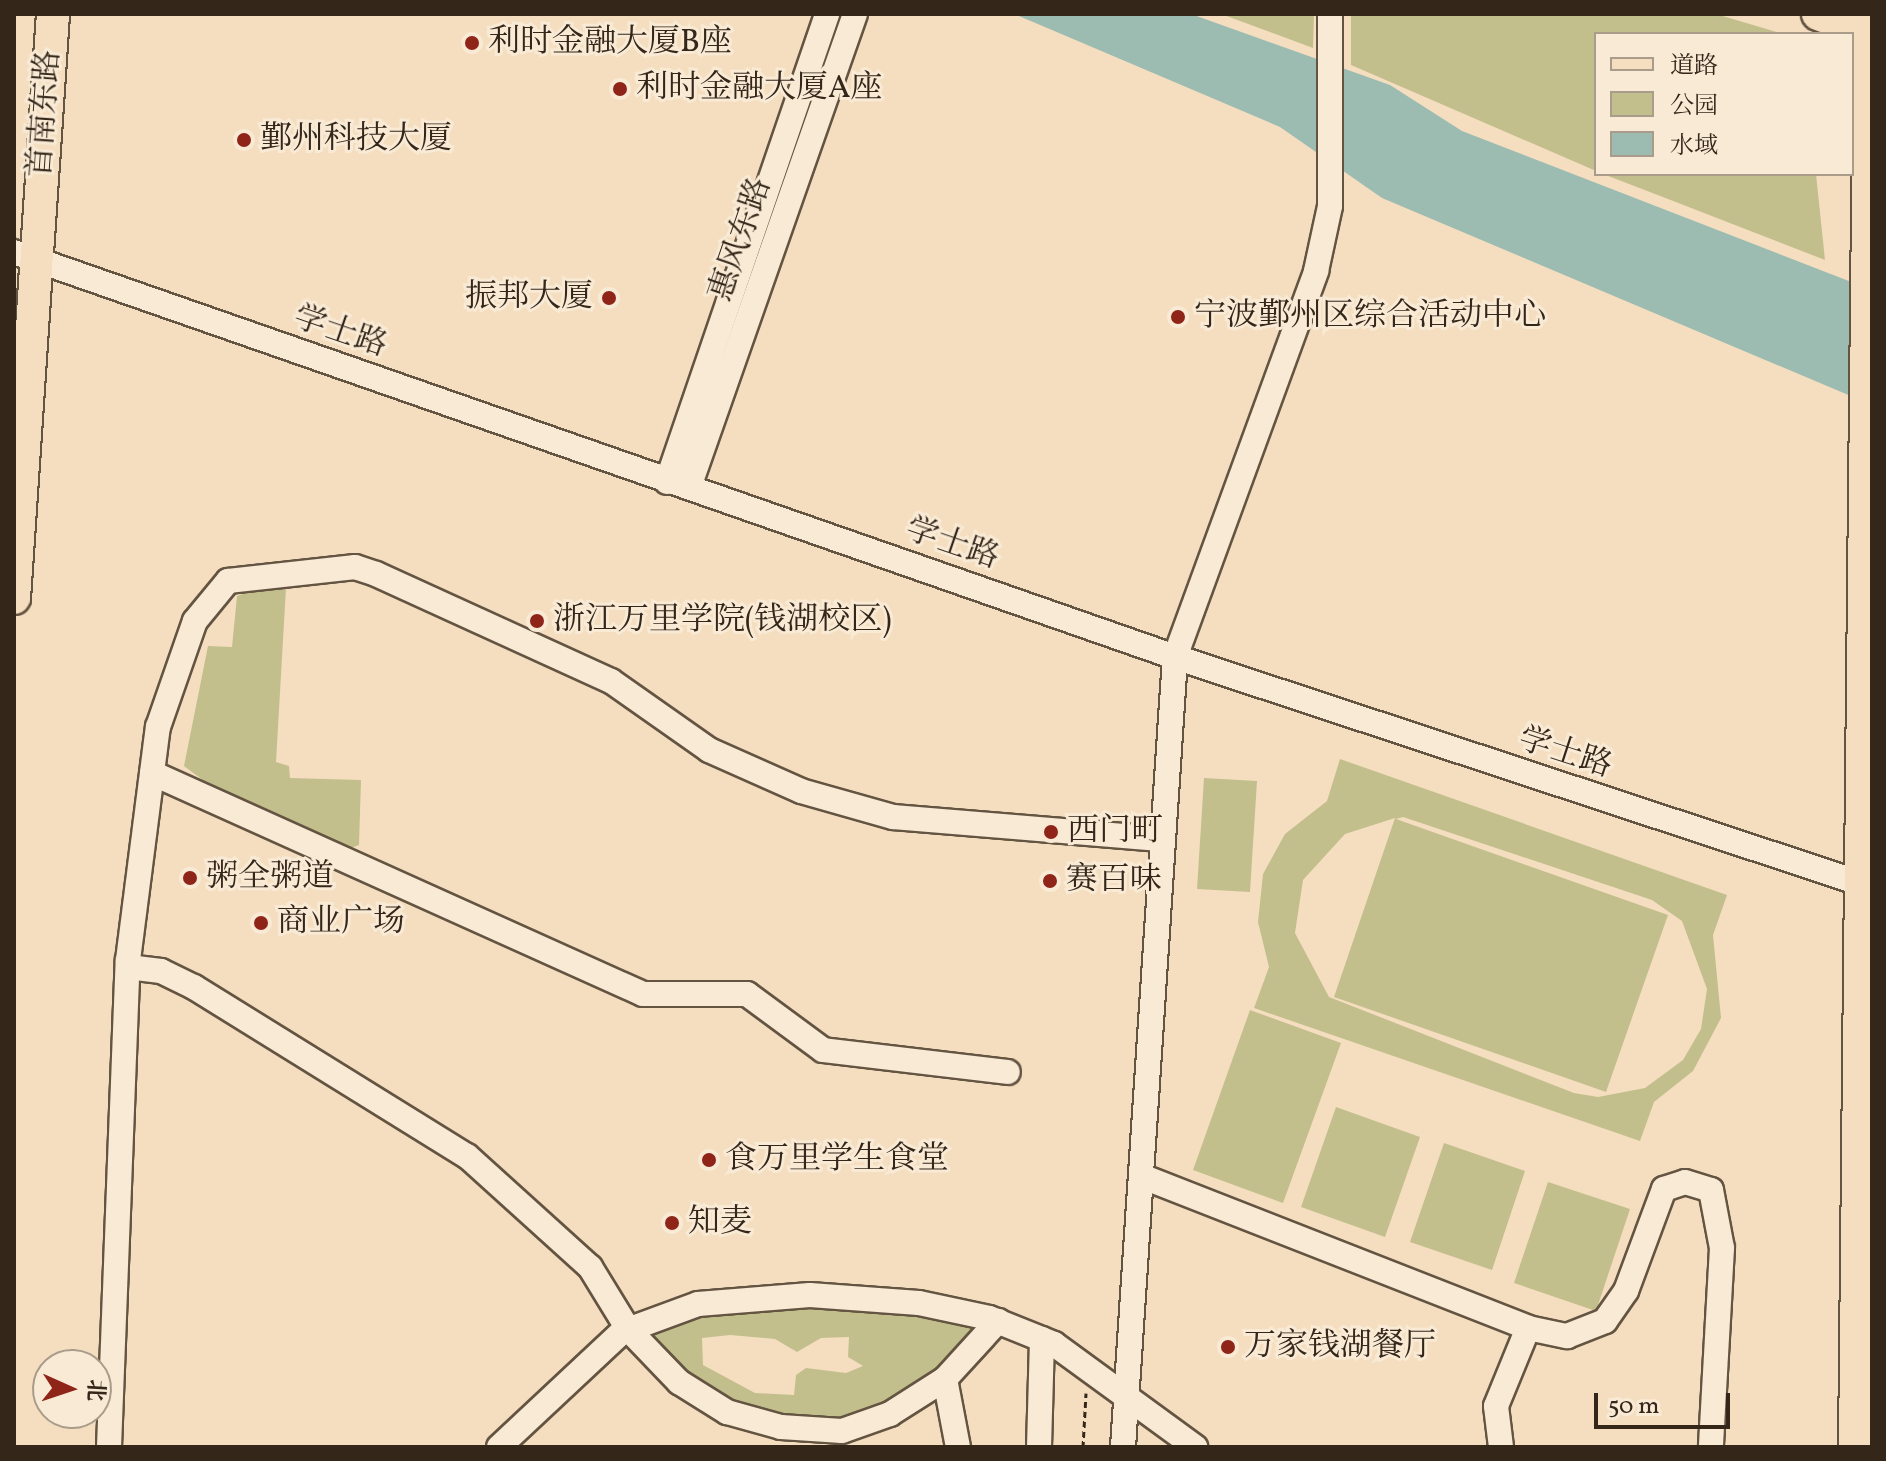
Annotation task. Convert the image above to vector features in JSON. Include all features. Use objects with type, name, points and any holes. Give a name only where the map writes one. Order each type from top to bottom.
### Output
[{"type":"main road","name":"首南东路","points":[[14,598],[23,255],[34,14]]},
{"type":"main road","name":"首南东路","points":[[14,313],[53,14]]},
{"type":"main road","points":[[1818,14],[1870,27],[1864,405],[1867,887],[1855,1447]]},
{"type":"street","name":"惠风东路","points":[[678,484],[827,14]]},
{"type":"street","name":"惠风东路","points":[[678,484],[855,14]]},
{"type":"street","points":[[1123,1447],[1175,657],[1316,271],[1330,206],[1330,14]]},
{"type":"street","name":"学士路","points":[[23,255],[1175,657],[1867,887]]},
{"type":"street","points":[[109,1447],[128,967],[158,727],[195,621],[228,581],[355,567],[611,681],[709,750],[801,791],[893,817],[1163,839]]},
{"type":"street","points":[[152,773],[643,994],[747,994],[823,1050],[1008,1072]]},
{"type":"street","points":[[128,967],[161,971],[194,987],[467,1156],[590,1267],[628,1329],[679,1382],[727,1412],[781,1427],[842,1431],[890,1414],[945,1379],[998,1321]]},
{"type":"street","points":[[1141,1176],[1528,1328],[1567,1336],[1605,1321],[1626,1291],[1664,1189],[1685,1182],[1711,1190],[1722,1248],[1711,1447]]},
{"type":"street","points":[[499,1447],[553,1390],[628,1329],[698,1304],[810,1295],[919,1303],[998,1321],[1042,1339],[1127,1391],[1194,1447]]},
{"type":"street","points":[[1501,1447],[1496,1406],[1528,1328]]},
{"type":"street","points":[[1039,1447],[1042,1339]]},
{"type":"street","points":[[945,1379],[958,1447]]},
{"type":"path","points":[[1083,1447],[1087,1366]]},
{"type":"green space","points":[[1221,14],[1314,14],[1313,48]]},
{"type":"green space","points":[[1351,14],[1716,14],[1776,32],[1594,32],[1594,170],[1351,65]]},
{"type":"green space","points":[[1608,176],[1816,176],[1825,260]]},
{"type":"green space","points":[[259,588],[286,588],[276,762],[289,766],[290,778],[361,780],[359,845],[351,848],[219,792],[184,766],[208,646],[232,647],[237,596]]},
{"type":"green space","points":[[1340,759],[1727,895],[1713,935],[1721,1018],[1693,1071],[1654,1102],[1640,1141],[1254,1008],[1269,967],[1258,922],[1263,874],[1285,834],[1327,801]],"holes":[[[1403,817],[1652,900],[1682,921],[1707,989],[1701,1029],[1683,1060],[1645,1088],[1598,1097],[1574,1093],[1329,997],[1295,933],[1303,880],[1345,834],[1395,818],[1334,997],[1606,1092],[1668,915],[1396,819]]]},
{"type":"green space","points":[[1204,778],[1257,781],[1250,892],[1197,889]]},
{"type":"green space","points":[[1250,1010],[1341,1043],[1283,1203],[1193,1170]]},
{"type":"green space","points":[[1336,1107],[1420,1137],[1385,1237],[1301,1207]]},
{"type":"green space","points":[[1444,1143],[1525,1171],[1492,1270],[1410,1242]]},
{"type":"green space","points":[[1548,1182],[1630,1209],[1596,1311],[1514,1283]]},
{"type":"green space","points":[[830,1298],[990,1323],[937,1381],[841,1429],[783,1424],[682,1380],[636,1329],[661,1319]],"holes":[[[730,1335],[775,1339],[797,1352],[821,1338],[849,1337],[848,1357],[863,1366],[846,1373],[806,1368],[796,1375],[794,1395],[755,1393],[703,1365],[702,1338]]]},
{"type":"water","points":[[1014,14],[1191,14],[1390,85],[1462,131],[1872,290],[1872,405],[1382,198],[1280,127]]},
{"type":"place","name":"利时金融大厦B座","points":[[472,43]]},
{"type":"place","name":"利时金融大厦A座","points":[[620,89]]},
{"type":"place","name":"鄞州科技大厦","points":[[244,140]]},
{"type":"place","name":"振邦大厦","points":[[609,298]]},
{"type":"place","name":"宁波鄞州区综合活动中心","points":[[1178,317]]},
{"type":"place","name":"浙江万里学院(钱湖校区)","points":[[537,621]]},
{"type":"place","name":"西门町","points":[[1051,832]]},
{"type":"place","name":"粥全粥道","points":[[190,878]]},
{"type":"place","name":"赛百味","points":[[1050,881]]},
{"type":"place","name":"商业广场","points":[[261,923]]},
{"type":"place","name":"食万里学生食堂","points":[[709,1160]]},
{"type":"place","name":"知麦","points":[[672,1223]]},
{"type":"place","name":"万家钱湖餐厅","points":[[1228,1347]]}]
